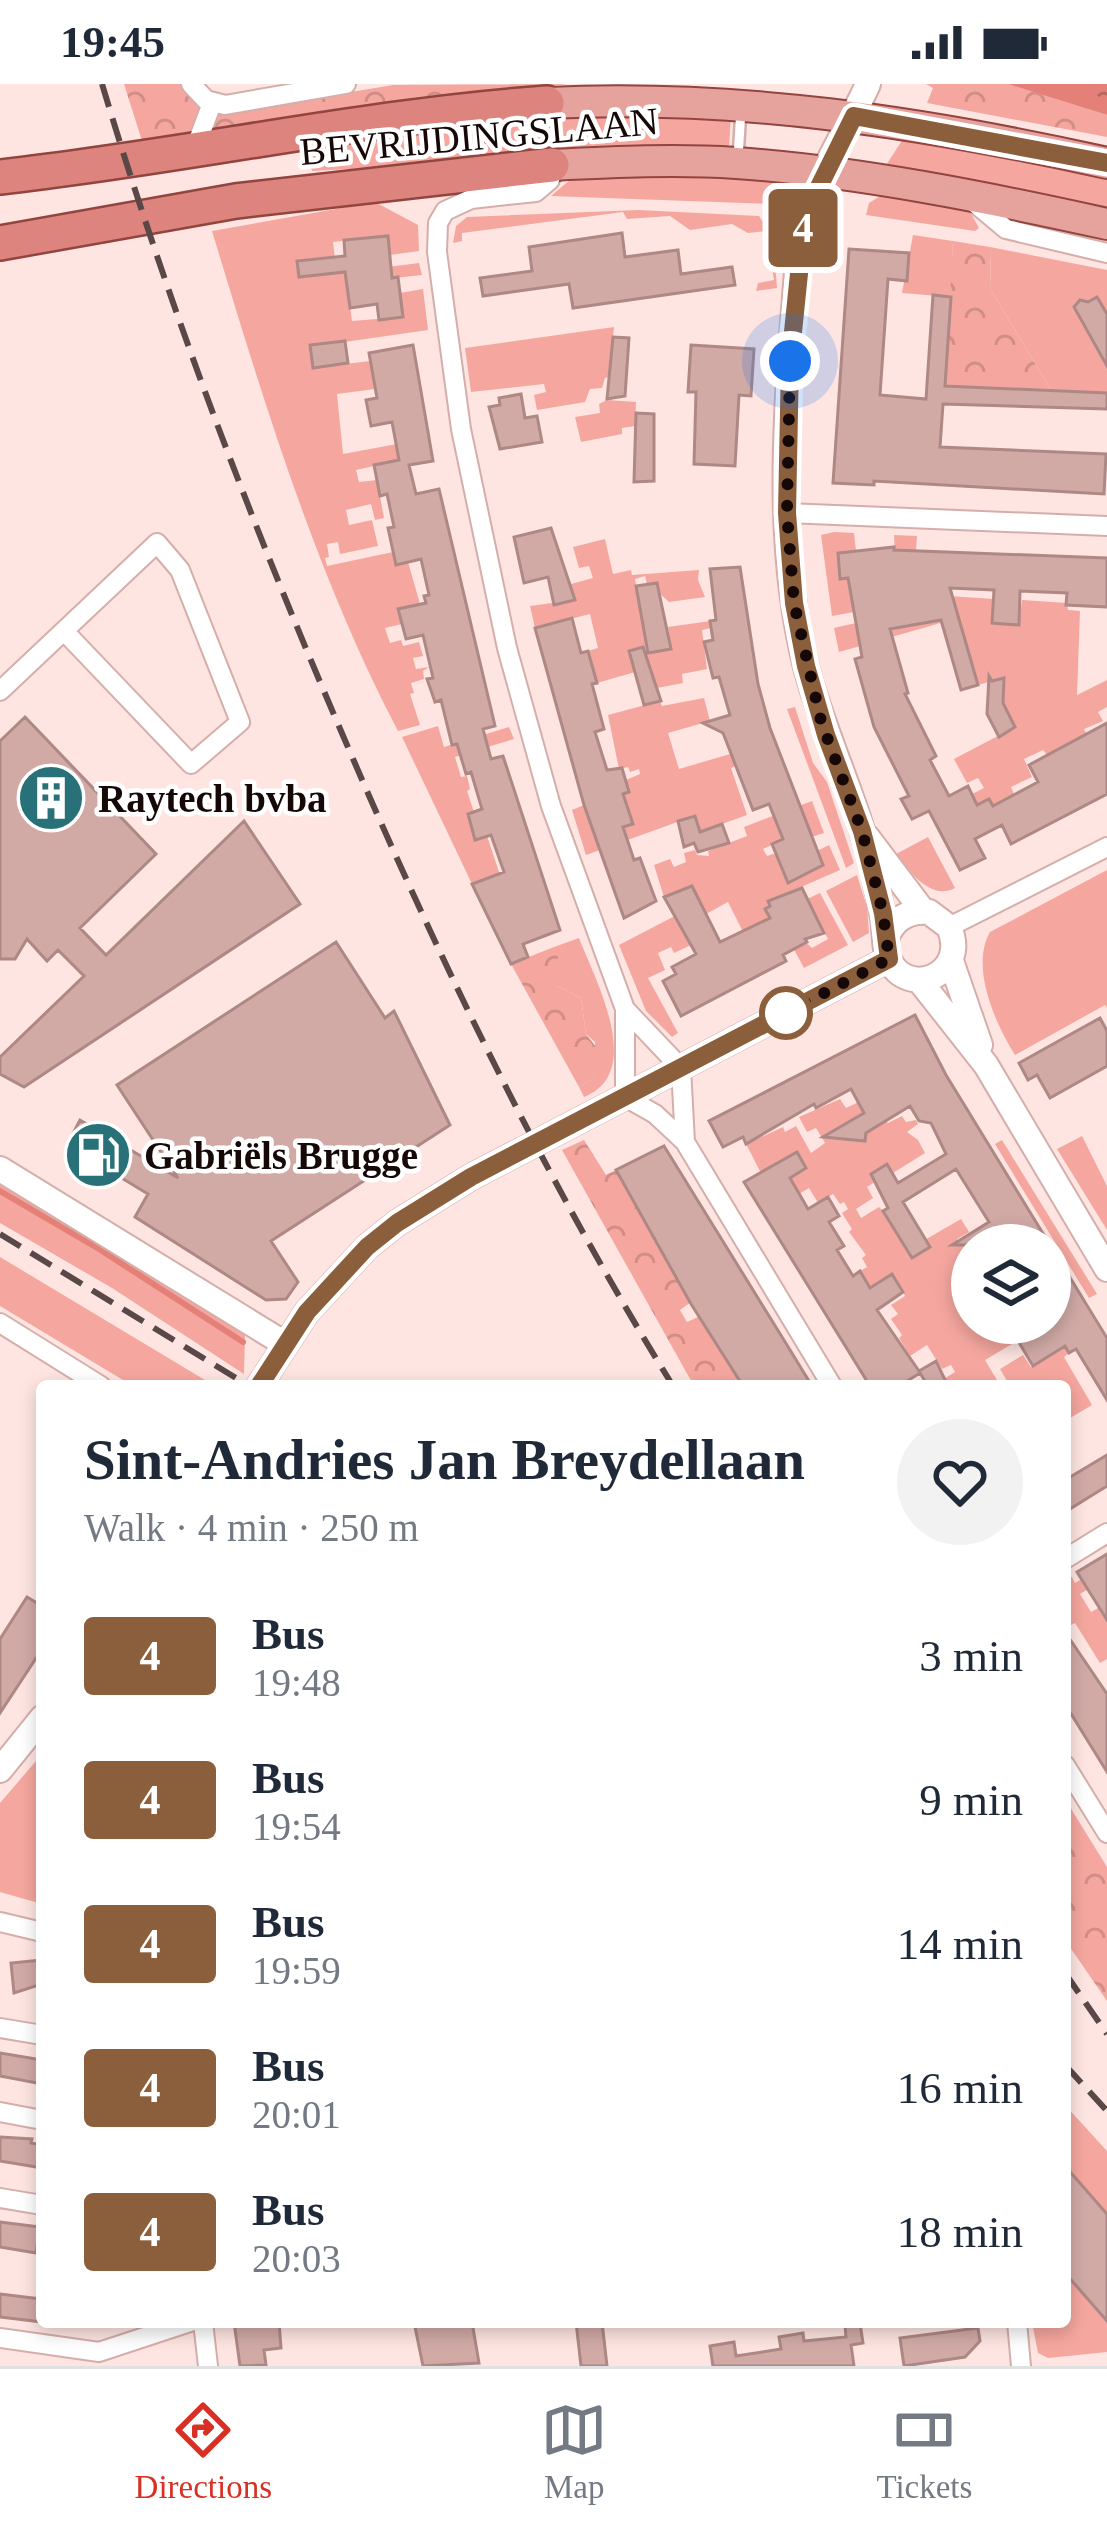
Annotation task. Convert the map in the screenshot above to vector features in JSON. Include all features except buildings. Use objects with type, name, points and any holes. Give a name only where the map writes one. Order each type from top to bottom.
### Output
[{"type":"highway","points":[[0,201],[317,128],[370,126],[547,103]]},
{"type":"highway","points":[[0,173],[190,159]]},
{"type":"highway","name":"BEVRIJDINGSLAAN","points":[[0,243],[236,200],[552,165]]},
{"type":"highway","points":[[0,260],[388,180]]},
{"type":"main road","points":[[547,103],[758,95],[1107,163]]},
{"type":"main road","name":"BEVRIJDINGSLAAN","points":[[552,165],[650,160],[738,163],[966,196],[1107,224]]},
{"type":"street","points":[[191,84],[212,103],[240,104],[346,84]]},
{"type":"street","points":[[868,84],[808,210],[797,279],[787,418],[787,513],[794,603],[806,666],[862,831],[888,949],[900,973],[919,980],[986,1065],[1107,1269]]},
{"type":"street","points":[[190,159],[212,103]]},
{"type":"street","points":[[552,165],[544,187],[518,196],[460,202],[446,211],[438,223],[438,274],[484,545],[530,734],[578,884],[626,1009],[625,1096]]},
{"type":"street","name":"BEVRIJDINGSLAAN","points":[[966,196],[1006,229],[1107,253]]},
{"type":"street","points":[[787,513],[1107,526]]},
{"type":"street","points":[[0,691],[64,631],[157,544],[180,570],[240,722],[191,764],[64,631]]},
{"type":"street","points":[[862,831],[923,911]]},
{"type":"street","points":[[949,927],[1107,847]]},
{"type":"street","points":[[263,1380],[338,1276],[397,1223],[471,1177],[681,1068],[888,949],[899,919],[923,911],[935,914],[949,927],[954,940],[951,961],[986,1065]]},
{"type":"street","points":[[919,980],[939,974],[951,961]]},
{"type":"street","points":[[626,1009],[681,1068],[685,1142]]},
{"type":"street","points":[[625,1096],[650,1110],[685,1142],[828,1380]]},
{"type":"street","points":[[0,1169],[286,1345]]},
{"type":"street","points":[[0,1323],[91,1380]]},
{"type":"street","points":[[1071,1555],[1107,1533]]},
{"type":"street","points":[[0,1770],[36,1725]]},
{"type":"street","points":[[1071,1775],[1107,1833]]},
{"type":"street","points":[[0,1922],[36,1931]]},
{"type":"street","points":[[0,2028],[36,2034]]},
{"type":"street","points":[[0,2112],[36,2119]]},
{"type":"street","points":[[0,2198],[36,2204]]},
{"type":"street","points":[[0,2338],[99,2352],[172,2328]]},
{"type":"street","points":[[204,2328],[208,2366]]},
{"type":"street","points":[[1018,2328],[1021,2366]]},
{"type":"lane","points":[[738,163],[758,95]]},
{"type":"green space","points":[[124,84],[181,84],[200,108],[193,138],[142,141]]},
{"type":"green space","points":[[569,84],[417,97],[206,136],[217,114],[393,85]]},
{"type":"green space","points":[[926,84],[1009,84],[1107,115],[1107,137],[927,103],[933,88]]},
{"type":"green space","points":[[731,113],[729,150],[312,171],[307,152],[387,133],[486,118]]},
{"type":"green space","points":[[903,139],[1107,179],[1107,214],[881,173]]},
{"type":"green space","points":[[577,174],[772,181],[772,204],[551,196]]},
{"type":"green space","points":[[882,195],[968,208],[979,228],[866,215],[869,203]]},
{"type":"green space","points":[[375,202],[418,225],[419,251],[390,255],[387,236],[333,242],[335,259],[298,261],[300,278],[419,263],[422,275],[347,283],[352,321],[402,317],[400,293],[423,289],[428,330],[310,347],[313,368],[370,361],[375,389],[337,394],[343,454],[397,444],[400,460],[356,470],[359,482],[377,480],[384,518],[375,520],[371,504],[346,510],[349,525],[372,520],[378,546],[340,554],[338,542],[327,544],[329,557],[325,558],[327,566],[393,552],[397,565],[408,562],[420,604],[399,609],[402,624],[385,628],[390,643],[419,642],[423,656],[413,658],[416,669],[429,667],[423,671],[424,679],[411,683],[420,725],[398,731],[317,549],[212,231]]},
{"type":"green space","points":[[638,210],[759,216],[773,237],[777,288],[756,291],[758,283],[774,280],[766,231],[748,233],[732,224],[690,230],[670,216],[627,219],[623,212],[462,233],[462,241],[453,243],[456,226],[467,217]]},
{"type":"green space","points":[[913,235],[953,241],[951,297],[902,293]]},
{"type":"green space","points":[[953,241],[990,247],[991,290],[1051,390],[945,386]]},
{"type":"green space","points":[[990,247],[1107,270],[1107,393],[1051,390],[991,290]]},
{"type":"green space","points":[[614,327],[609,377],[602,388],[590,389],[585,402],[537,410],[534,395],[546,392],[544,384],[471,392],[465,348]]},
{"type":"green space","points":[[636,402],[635,426],[622,428],[622,434],[581,442],[575,417],[600,413],[599,404]]},
{"type":"green space","points":[[854,533],[856,551],[838,553],[840,579],[896,573],[894,535],[917,536],[914,580],[949,596],[994,599],[993,623],[1019,625],[1022,600],[1067,603],[1068,610],[1080,611],[1077,695],[1107,680],[1107,707],[1098,712],[1103,721],[1084,729],[1096,752],[1072,743],[1048,756],[1043,750],[1024,759],[1032,777],[1011,787],[1014,794],[1004,800],[1005,805],[995,810],[977,805],[972,794],[984,788],[978,778],[967,783],[954,759],[1015,727],[1003,704],[1003,678],[978,685],[958,618],[839,652],[834,628],[856,623],[853,603],[854,612],[832,616],[821,535]]},
{"type":"green space","points":[[605,539],[613,574],[699,570],[705,597],[669,602],[659,593],[657,583],[647,584],[645,576],[635,579],[648,653],[671,649],[668,627],[710,621],[711,628],[702,630],[707,669],[682,674],[683,683],[657,688],[649,668],[597,683],[588,651],[598,648],[590,614],[535,628],[530,606],[574,600],[571,584],[593,578],[589,566],[579,568],[573,547]]},
{"type":"green space","points":[[704,698],[710,721],[668,733],[679,769],[764,744],[768,754],[731,768],[747,815],[700,832],[694,816],[586,855],[572,810],[584,805],[599,849],[627,839],[623,827],[633,823],[622,794],[629,792],[626,780],[640,774],[639,769],[619,769],[608,715],[660,701],[662,706]]},
{"type":"green space","points":[[795,707],[854,863],[846,868],[787,709]]},
{"type":"green space","points":[[438,726],[444,747],[509,727],[514,739],[455,757],[461,777],[467,776],[474,812],[468,815],[475,839],[487,836],[499,872],[492,885],[485,879],[472,884],[402,737]]},
{"type":"green space","points":[[812,801],[824,833],[763,849],[767,856],[776,853],[788,882],[822,866],[817,851],[829,845],[840,870],[769,901],[770,918],[762,923],[750,946],[728,902],[697,919],[691,945],[674,953],[671,947],[658,953],[665,970],[648,978],[678,1033],[672,1037],[646,1011],[619,945],[690,908],[692,887],[664,897],[654,865],[670,859],[674,867],[686,862],[684,853],[695,850],[697,855],[709,856],[708,851],[747,836],[744,827]]},
{"type":"green space","points":[[928,837],[955,888],[929,888],[896,854]]},
{"type":"green space","points":[[1107,870],[1107,1008],[1015,1055],[987,995],[983,961],[990,932]]},
{"type":"green space","points":[[857,875],[869,933],[853,942],[826,891]]},
{"type":"green space","points":[[820,893],[848,945],[804,968],[776,916],[812,948],[828,939],[807,899]]},
{"type":"green space","points":[[579,938],[604,1000],[614,1047],[612,1068],[602,1085],[584,1097],[579,1087],[593,1079],[595,1042],[586,1034],[581,998],[557,986],[554,947]]},
{"type":"green space","points":[[554,947],[557,986],[581,998],[586,1034],[599,1051],[593,1079],[579,1087],[511,964]]},
{"type":"green space","points":[[840,1099],[846,1108],[863,1100],[888,1123],[902,1116],[906,1122],[916,1120],[918,1124],[907,1132],[925,1153],[893,1173],[887,1164],[871,1174],[875,1182],[867,1187],[873,1198],[856,1209],[861,1218],[879,1207],[916,1245],[951,1225],[951,1344],[1012,1344],[985,1360],[997,1380],[945,1380],[955,1372],[951,1365],[942,1369],[927,1345],[910,1356],[891,1319],[898,1314],[891,1305],[905,1296],[897,1283],[879,1282],[869,1288],[860,1271],[867,1267],[862,1258],[866,1255],[849,1232],[852,1229],[842,1213],[848,1209],[844,1202],[840,1204],[833,1194],[818,1203],[809,1188],[799,1194],[765,1181],[746,1144],[796,1126],[811,1153],[825,1143],[816,1128],[807,1132],[799,1117]]},
{"type":"green space","points":[[1082,1136],[1107,1186],[1107,1230],[1057,1149]]},
{"type":"green space","points":[[584,1140],[606,1175],[616,1170],[691,1302],[680,1310],[687,1322],[700,1316],[739,1380],[691,1380],[562,1150]]},
{"type":"green space","points":[[1002,1140],[1054,1224],[1044,1224],[995,1144]]},
{"type":"green space","points":[[0,1183],[245,1334],[244,1374],[112,1288],[0,1223]]},
{"type":"green space","points":[[1071,1252],[1097,1294],[1089,1298],[1071,1269]]},
{"type":"green space","points":[[0,1257],[205,1380],[123,1380],[0,1306]]},
{"type":"green space","points":[[1065,1346],[1069,1353],[1064,1357],[1092,1405],[1071,1417],[1071,1380],[1006,1380],[1000,1369],[1023,1355],[1031,1367]]},
{"type":"green space","points":[[1071,1577],[1075,1583],[1083,1578],[1090,1588],[1080,1594],[1091,1612],[1107,1603],[1107,1659],[1100,1663],[1075,1623],[1071,1625]]},
{"type":"green space","points":[[36,1761],[36,1902],[0,1892],[0,1803]]},
{"type":"green space","points":[[1071,1809],[1107,1867],[1107,2001],[1071,1949]]},
{"type":"green space","points":[[1071,2112],[1107,2151],[1107,2214],[1071,2173]]},
{"type":"green space","points":[[1071,2280],[1107,2321],[1107,2352],[1048,2358],[1038,2353],[1033,2328],[1071,2328]]},
{"type":"water","points":[[1008,84],[1107,84],[1107,115]]},
{"type":"waterway","points":[[0,1191],[243,1342]]},
{"type":"railway","points":[[102,84],[212,411],[307,652],[378,815],[454,982],[537,1146],[669,1380]]},
{"type":"railway","points":[[0,1234],[239,1380]]},
{"type":"railway","points":[[1071,1982],[1107,2034]]},
{"type":"railway","points":[[1071,2072],[1107,2111]]},
{"type":"bus line","name":"4","points":[[263,1380],[307,1312],[367,1247],[397,1223],[471,1177],[889,959],[883,913],[862,831],[821,721],[794,603],[788,546],[787,418],[797,279],[808,210],[854,116],[1107,163]]},
{"type":"place","name":"Raytech bvba","points":[[51,798]]},
{"type":"place","name":"Gabriëls Brugge","points":[[98,1155]]},
{"type":"route","points":[[786,1013],[889,959],[883,913],[862,831],[821,721],[794,603],[787,513],[790,361]]}]
